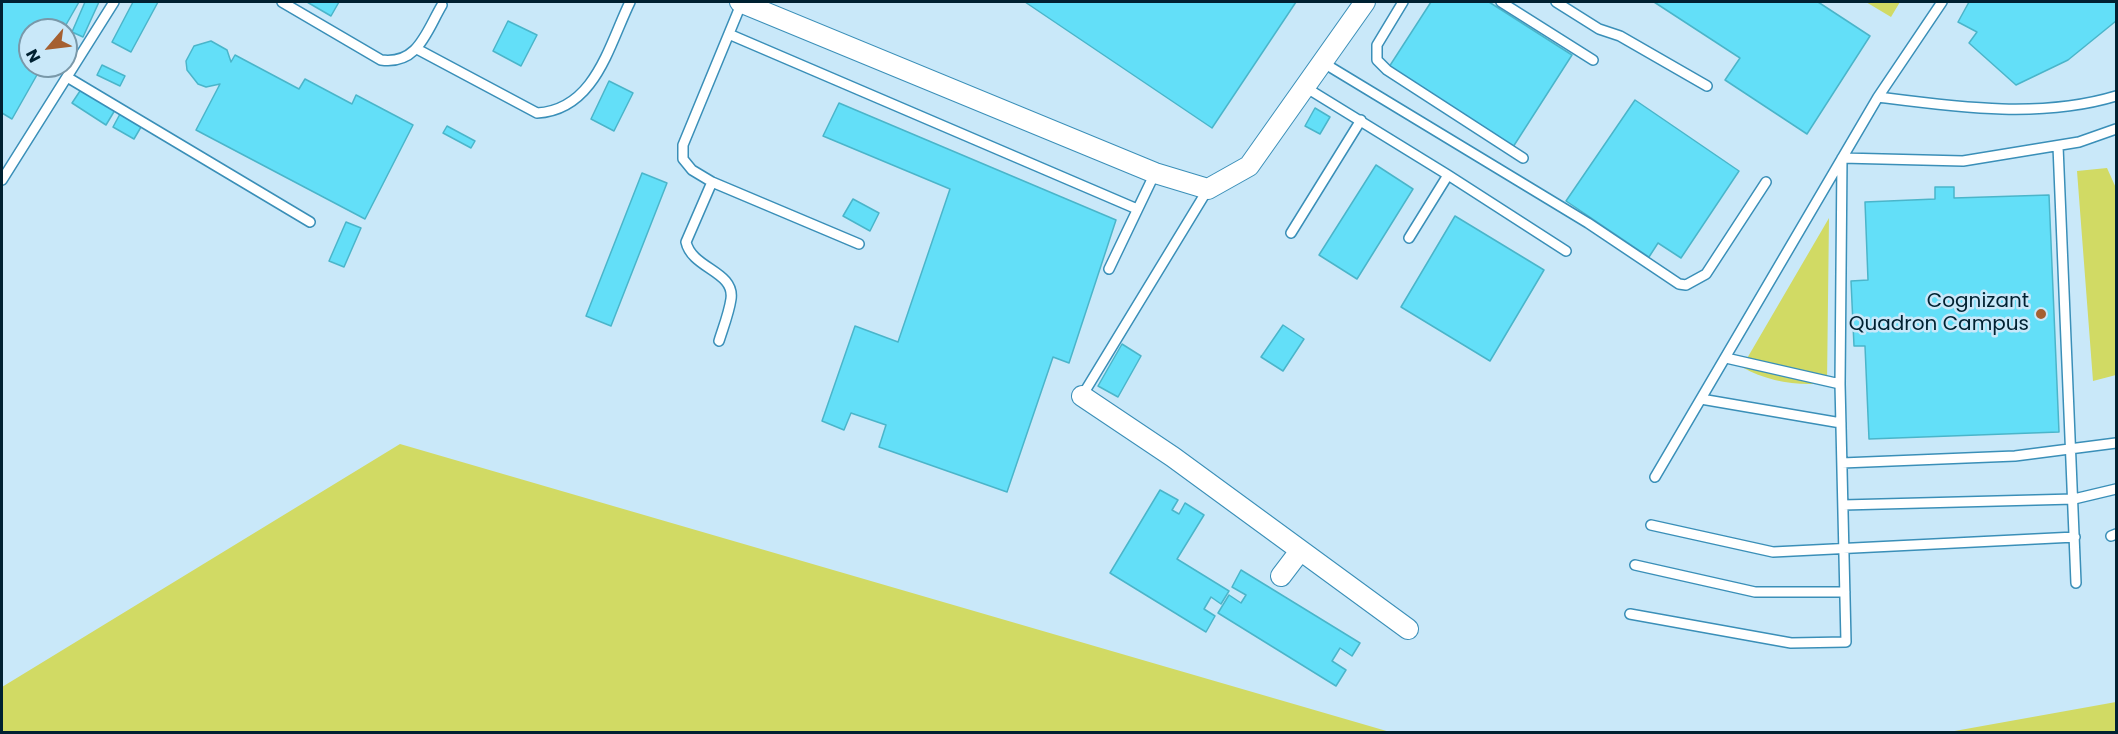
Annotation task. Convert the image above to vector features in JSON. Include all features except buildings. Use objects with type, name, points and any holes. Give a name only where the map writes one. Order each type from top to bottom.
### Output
[{"type":"street","points":[[742,2],[1155,173],[1208,189],[1249,166],[1365,2]]},
{"type":"street","points":[[1082,396],[1173,458],[1408,629]]},
{"type":"street","points":[[1281,576],[1300,551]]},
{"type":"lane","points":[[78,59],[114,2]]},
{"type":"lane","points":[[282,2],[381,60],[404,59],[417,49],[442,5]]},
{"type":"lane","points":[[417,49],[537,113],[547,113],[569,104],[590,87],[630,2]]},
{"type":"lane","points":[[742,2],[731,35],[681,153],[692,170],[712,182],[859,244]]},
{"type":"lane","points":[[1403,2],[1377,45],[1377,60],[1387,70],[1523,158]]},
{"type":"lane","points":[[1501,2],[1593,60]]},
{"type":"lane","points":[[1556,2],[1599,29],[1620,36],[1707,86]]},
{"type":"lane","points":[[1655,477],[1878,97],[1942,2]]},
{"type":"lane","points":[[731,35],[1137,209]]},
{"type":"lane","points":[[1322,62],[1588,223],[1679,284],[1686,285],[1706,274],[1766,182]]},
{"type":"lane","points":[[2,180],[66,78]]},
{"type":"lane","points":[[69,78],[310,222]]},
{"type":"lane","points":[[1305,87],[1361,120],[1566,251]]},
{"type":"lane","points":[[1878,97],[1965,108],[2068,107],[2116,96]]},
{"type":"lane","points":[[1291,232],[1361,120]]},
{"type":"lane","points":[[1842,158],[1963,161],[2058,146],[2116,132]]},
{"type":"lane","points":[[2058,146],[2076,583]]},
{"type":"lane","points":[[1630,614],[1791,644],[1846,642],[1840,384],[1842,158]]},
{"type":"lane","points":[[1109,270],[1155,173]]},
{"type":"lane","points":[[1409,238],[1448,175]]},
{"type":"lane","points":[[712,182],[687,242],[688,252],[694,259],[716,272],[730,288],[732,297],[719,341]]},
{"type":"lane","points":[[1082,396],[1208,189]]},
{"type":"lane","points":[[1726,358],[1840,384]]},
{"type":"lane","points":[[1701,399],[1841,423]]},
{"type":"lane","points":[[1842,464],[2015,456],[2116,443]]},
{"type":"lane","points":[[1843,505],[2074,499],[2116,489]]},
{"type":"lane","points":[[1651,525],[1773,552],[2075,537]]},
{"type":"lane","points":[[1635,565],[1755,592],[1845,592]]},
{"type":"green space","points":[[1866,2],[1900,2],[1891,17]]},
{"type":"green space","points":[[2107,168],[2116,188],[2116,375],[2093,381],[2077,171]]},
{"type":"green space","points":[[1829,218],[1827,383],[1783,382],[1742,367]]},
{"type":"green space","points":[[400,444],[1390,732],[2,732],[2,687]]},
{"type":"green space","points":[[2116,702],[2116,732],[1949,732]]},
{"type":"place","name":"Cognizant Quadron Campus","points":[[2041,314]]}]
